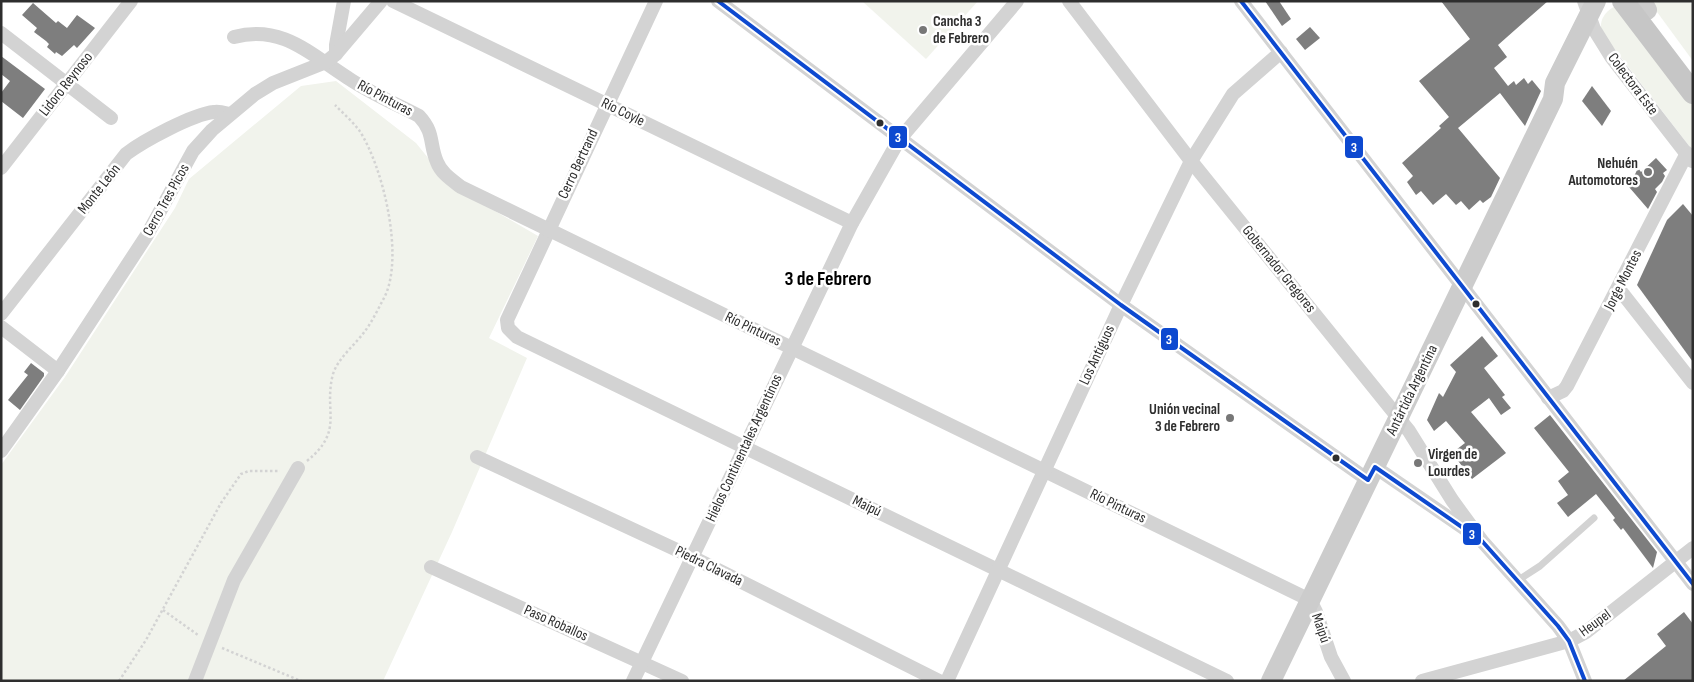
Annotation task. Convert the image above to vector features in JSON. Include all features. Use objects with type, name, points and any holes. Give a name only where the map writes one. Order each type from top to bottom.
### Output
[{"type":"main road","points":[[1631,4],[1693,72]]},
{"type":"main road","points":[[1631,4],[1693,93]]},
{"type":"street","name":"Lidoro Reynoso","points":[[1,168],[132,1]]},
{"type":"street","points":[[331,58],[344,1]]},
{"type":"street","name":"Cerro Tres Picos","points":[[1,451],[58,371],[147,236],[193,151],[229,114],[272,83],[331,58],[381,1]]},
{"type":"street","name":"Río Coyle","points":[[394,1],[852,223]]},
{"type":"street","name":"Cerro Bertrand","points":[[508,328],[507,320],[548,229],[656,1]]},
{"type":"street","name":"Gobernador Gregores","points":[[718,1],[899,140],[1121,305],[1371,473],[1482,541]]},
{"type":"street","name":"Hielos Continentales Argentinos","points":[[633,681],[852,223],[899,140],[1017,1]]},
{"type":"street","name":"Gobernador Gregores","points":[[1069,1],[1191,160],[1398,417],[1482,541],[1516,581],[1541,606],[1569,641],[1585,681]]},
{"type":"street","points":[[1241,1],[1693,584]]},
{"type":"street","name":"Antártida Argentina","points":[[1271,681],[1553,99],[1562,90],[1591,11],[1606,6],[1631,4]]},
{"type":"street","name":"Colectora Este","points":[[1591,11],[1612,58],[1690,157]]},
{"type":"street","name":"Río Pinturas","points":[[234,37],[258,32],[277,36],[331,58],[348,79],[419,116],[427,124],[432,135],[436,162],[445,175],[462,187],[1310,600]]},
{"type":"street","points":[[1,33],[112,118]]},
{"type":"street","name":"Los Antiguos","points":[[947,681],[1121,305],[1191,160],[1233,94],[1281,52]]},
{"type":"street","name":"Monte León","points":[[1,314],[126,154],[142,143],[197,117],[214,112],[229,114]]},
{"type":"street","name":"Jorge Montes","points":[[1548,398],[1567,386],[1690,157]]},
{"type":"street","points":[[1619,289],[1693,383]]},
{"type":"street","points":[[1,327],[58,371]]},
{"type":"street","name":"Maipú","points":[[508,328],[517,337],[1227,681]]},
{"type":"street","name":"Piedra Clavada","points":[[477,457],[692,557],[939,681]]},
{"type":"street","points":[[195,681],[234,580],[298,468]]},
{"type":"street","name":"Heupel","points":[[1422,681],[1569,641],[1586,632],[1693,548]]},
{"type":"street","name":"Paso Roballos","points":[[431,567],[682,681]]},
{"type":"street","name":"Maipú","points":[[1310,600],[1331,657],[1344,681]]},
{"type":"street","name":"Maipú","points":[[1331,657],[1331,681]]},
{"type":"lane","points":[[1516,581],[1540,566],[1594,518]]},
{"type":"path","points":[[119,681],[146,640],[221,503],[241,474],[249,471],[276,472],[298,468],[320,450],[328,437],[333,374],[341,360],[366,330],[385,296],[392,262],[389,209],[369,149],[358,130],[335,105]]},
{"type":"path","points":[[163,610],[209,643],[301,681]]},
{"type":"shaded area","name":"Cancha 3 de Febrero","points":[[862,1],[978,1],[926,59]]},
{"type":"shaded area","points":[[1649,1],[1689,1],[1693,6],[1693,61]]},
{"type":"shaded area","points":[[1618,5],[1693,100],[1693,151],[1603,34],[1601,25],[1603,17],[1609,10]]},
{"type":"shaded area","points":[[336,81],[416,143],[450,185],[538,236],[489,338],[527,358],[452,532],[383,681],[1,681],[1,465],[65,377],[175,208],[189,179],[301,86]]},
{"type":"building","points":[[1265,1],[1279,1],[1291,19],[1282,26]]},
{"type":"building","points":[[1441,1],[1548,1],[1498,45],[1507,57],[1494,68],[1508,86],[1514,81],[1516,85],[1524,78],[1528,84],[1532,80],[1541,91],[1525,126],[1500,93],[1458,128],[1500,178],[1491,197],[1483,203],[1480,200],[1469,210],[1461,201],[1456,205],[1446,194],[1433,205],[1421,191],[1416,195],[1407,182],[1413,176],[1402,163],[1441,128],[1439,126],[1449,117],[1419,81],[1470,39]]},
{"type":"building","points":[[33,3],[56,23],[58,21],[67,28],[77,15],[95,28],[77,48],[74,45],[62,56],[56,52],[55,54],[47,47],[49,44],[34,32],[37,28],[22,15]]},
{"type":"building","points":[[1310,27],[1320,38],[1305,50],[1296,39]]},
{"type":"building","points":[[1,56],[45,89],[23,118],[1,101],[1,93],[10,81],[1,74]]},
{"type":"building","points":[[1592,86],[1611,111],[1602,126],[1582,101]]},
{"type":"building","points":[[1656,158],[1667,170],[1663,173],[1665,176],[1662,182],[1655,189],[1657,192],[1648,209],[1629,187],[1638,168],[1641,172]]},
{"type":"building","points":[[1683,204],[1693,216],[1693,362],[1637,285],[1667,220]]},
{"type":"building","points":[[1482,336],[1498,356],[1484,368],[1505,395],[1502,397],[1511,408],[1501,415],[1489,398],[1471,412],[1506,453],[1472,479],[1452,453],[1465,443],[1446,421],[1434,431],[1427,420],[1439,393],[1443,397],[1456,372],[1450,365]]},
{"type":"building","points":[[31,363],[44,373],[44,376],[20,410],[8,400],[28,375],[24,372]]},
{"type":"building","points":[[1550,415],[1657,552],[1653,568],[1623,528],[1621,530],[1613,520],[1615,518],[1596,494],[1568,517],[1557,503],[1568,495],[1558,481],[1569,472],[1534,428]]},
{"type":"building","points":[[1684,612],[1693,624],[1693,681],[1623,681],[1666,646],[1657,634]]},
{"type":"transit line","name":"3","points":[[718,1],[1121,305],[1368,480],[1375,467],[1482,541],[1558,626],[1569,641],[1585,681]]},
{"type":"transit line","name":"3","points":[[1241,1],[1693,584]]},
{"type":"place","name":"Cancha 3 de Febrero","points":[[923,30]]},
{"type":"place","name":"Nehuén Automotores","points":[[1648,172]]},
{"type":"place","name":"Unión vecinal 3 de Febrero","points":[[1230,418]]},
{"type":"place","name":"Virgen de Lourdes","points":[[1418,463]]},
{"type":"district","name":"3 de Febrero","points":[[828,279]]}]
